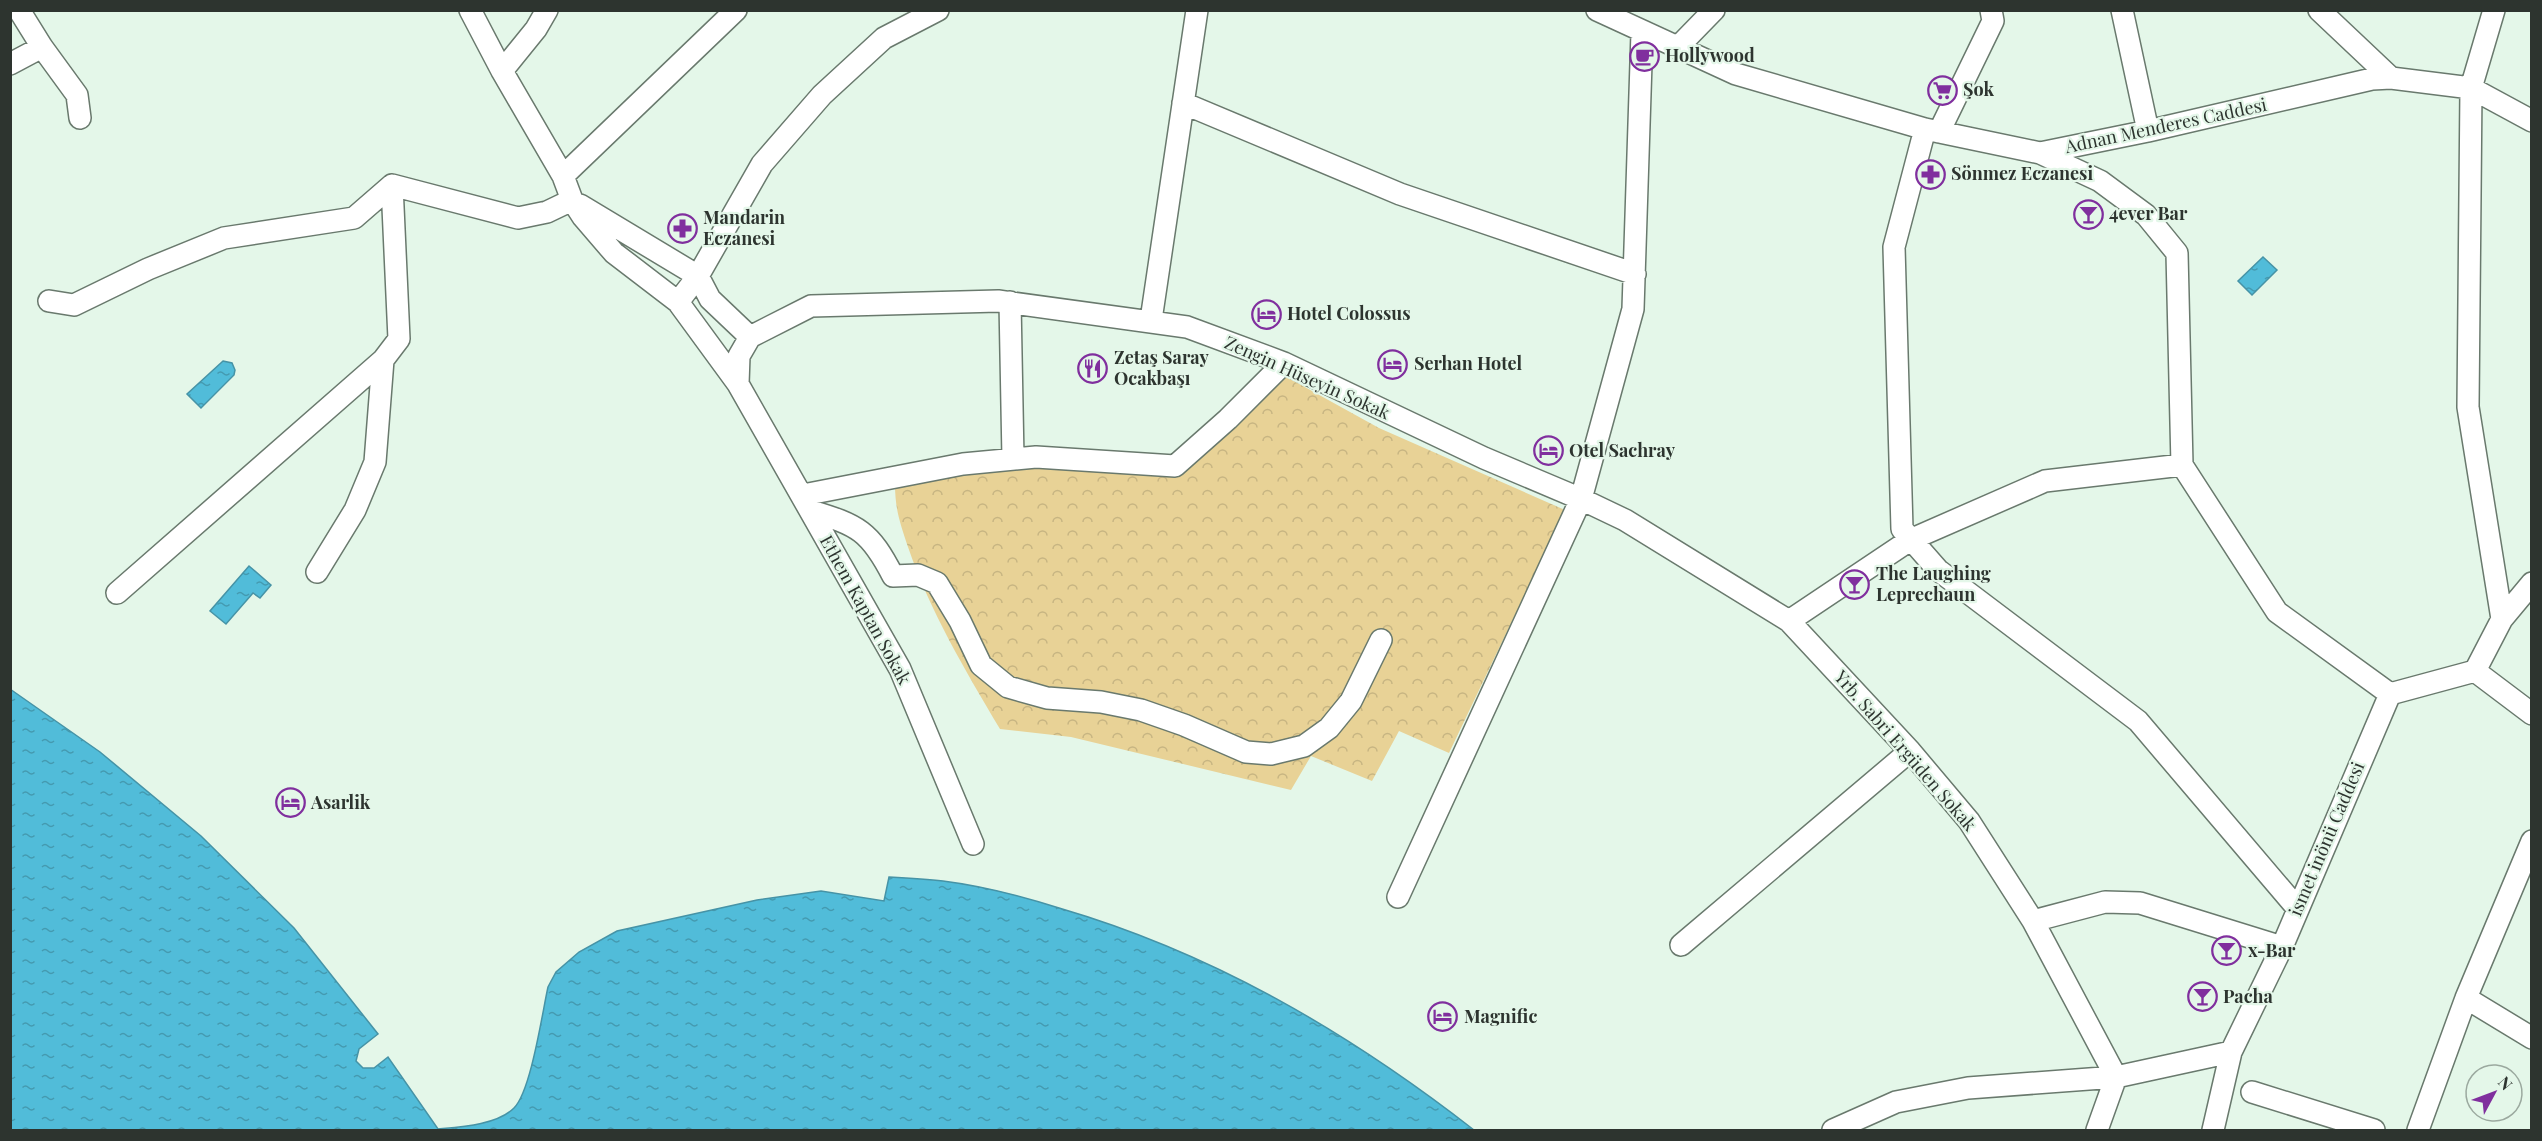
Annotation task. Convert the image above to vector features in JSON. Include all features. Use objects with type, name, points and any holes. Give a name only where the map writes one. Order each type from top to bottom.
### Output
[{"type":"street","points":[[19,10],[42,47],[77,95],[80,118]]},
{"type":"street","points":[[470,10],[502,71],[563,176],[572,200],[698,276],[710,299],[750,337],[739,356],[738,384]]},
{"type":"street","points":[[502,71],[536,29],[547,10]]},
{"type":"street","points":[[563,176],[736,10]]},
{"type":"street","points":[[678,302],[698,276],[762,164],[822,95],[884,38],[938,10]]},
{"type":"street","points":[[1151,320],[1197,10]]},
{"type":"street","name":"Adnan Menderes Caddesi","points":[[1596,10],[1736,74],[1932,130],[2040,153],[2148,131],[2372,79],[2391,78],[2470,88],[2532,121]]},
{"type":"street","points":[[1677,48],[1714,10]]},
{"type":"street","points":[[1990,10],[1993,21],[1932,130],[1894,247],[1902,529],[1938,570],[2138,721],[2297,908]]},
{"type":"street","points":[[2122,10],[2148,131]]},
{"type":"street","points":[[2319,10],[2391,78]]},
{"type":"street","points":[[2493,10],[2470,88],[2468,407],[2502,619]]},
{"type":"street","points":[[1398,897],[1581,498],[1633,309],[1642,32]]},
{"type":"street","points":[[10,64],[42,47]]},
{"type":"street","points":[[1183,103],[1400,194],[1635,274]]},
{"type":"street","points":[[2040,153],[2100,180],[2146,214],[2177,253],[2182,465],[2277,612],[2390,694],[2475,671],[2502,619],[2532,583]]},
{"type":"street","points":[[392,185],[518,218],[547,212],[572,200]]},
{"type":"street","points":[[49,301],[74,305],[148,269],[224,238],[354,218],[392,185]]},
{"type":"street","points":[[117,593],[383,360],[399,339],[392,185]]},
{"type":"street","name":"Ethem Kaptan Sokak","points":[[572,200],[614,253],[678,302],[738,384],[900,669],[973,844]]},
{"type":"street","points":[[1010,302],[1012,459]]},
{"type":"street","name":"Zengin Hüseyin Sokak","points":[[750,337],[811,306],[1010,302],[1151,320],[1187,327],[1284,363],[1484,458],[1581,498],[1625,520],[1789,621]]},
{"type":"street","points":[[317,572],[355,510],[375,462],[383,360]]},
{"type":"street","points":[[807,503],[963,464],[1012,459],[1036,457],[1175,466],[1228,419],[1284,363]]},
{"type":"street","points":[[1789,621],[1910,540],[2045,481],[2182,465]]},
{"type":"street","points":[[807,503],[847,521],[868,536],[881,552],[893,576],[918,575],[937,583],[960,621],[981,665],[1008,687],[1047,698],[1101,702],[1141,710],[1184,725],[1246,752],[1271,754],[1304,746],[1329,728],[1351,700],[1381,640]]},
{"type":"street","name":"Yrb. Sabri Ergüden Sokak","points":[[1789,621],[1910,752],[1969,820],[2033,921],[2116,1077]]},
{"type":"street","points":[[2475,671],[2532,714]]},
{"type":"street","name":"ismet inönü Caddesi","points":[[2213,1131],[2231,1052],[2282,947],[2390,694]]},
{"type":"street","points":[[1681,945],[1910,752]]},
{"type":"street","points":[[2418,1131],[2466,998],[2530,847]]},
{"type":"street","points":[[2033,921],[2105,902],[2140,903],[2282,947]]},
{"type":"street","points":[[2466,998],[2532,1038]]},
{"type":"street","points":[[1833,1131],[1896,1102],[1968,1088],[2116,1077],[2231,1052]]},
{"type":"street","points":[[2097,1131],[2116,1077]]},
{"type":"street","points":[[2252,1092],[2374,1131]]},
{"type":"green space","points":[[1283,375],[1379,428],[1565,510],[1449,753],[1399,731],[1372,781],[1311,756],[1291,790],[1071,737],[1000,729],[961,662],[917,571],[900,523],[895,484],[1037,464],[1168,474]]},
{"type":"water","points":[[2263,257],[2277,270],[2252,295],[2238,281]]},
{"type":"water","points":[[223,361],[232,363],[235,370],[234,375],[201,408],[187,394]]},
{"type":"water","points":[[249,566],[271,585],[260,598],[253,593],[226,624],[210,611]]},
{"type":"water","points":[[10,689],[100,752],[201,836],[294,928],[378,1034],[359,1049],[356,1061],[363,1068],[374,1068],[388,1057],[438,1129],[488,1122],[507,1114],[514,1108],[526,1086],[531,1069],[548,987],[556,972],[579,952],[617,931],[757,900],[821,891],[884,901],[889,877],[943,881],[1002,892],[1116,926],[1171,948],[1225,972],[1328,1029],[1378,1060],[1474,1130],[11,1130]]},
{"type":"place","name":"Hollywood","points":[[1644,56]]},
{"type":"place","name":"Şok","points":[[1942,90]]},
{"type":"place","name":"Sönmez Eczanesi","points":[[1930,174]]},
{"type":"place","name":"4ever Bar","points":[[2088,214]]},
{"type":"place","name":"Mandarin Eczanesi","points":[[682,228]]},
{"type":"place","name":"Hotel Colossus","points":[[1266,314]]},
{"type":"place","name":"Serhan Hotel","points":[[1393,364]]},
{"type":"place","name":"Zetaş Saray Ocakbaşı","points":[[1093,368]]},
{"type":"place","name":"Otel Sachray","points":[[1548,451]]},
{"type":"place","name":"The Laughing Leprechaun","points":[[1855,584]]},
{"type":"place","name":"Asarlik","points":[[290,803]]},
{"type":"place","name":"x-Bar","points":[[2227,951]]},
{"type":"place","name":"Pacha","points":[[2202,997]]},
{"type":"place","name":"Magnific","points":[[1443,1017]]}]
